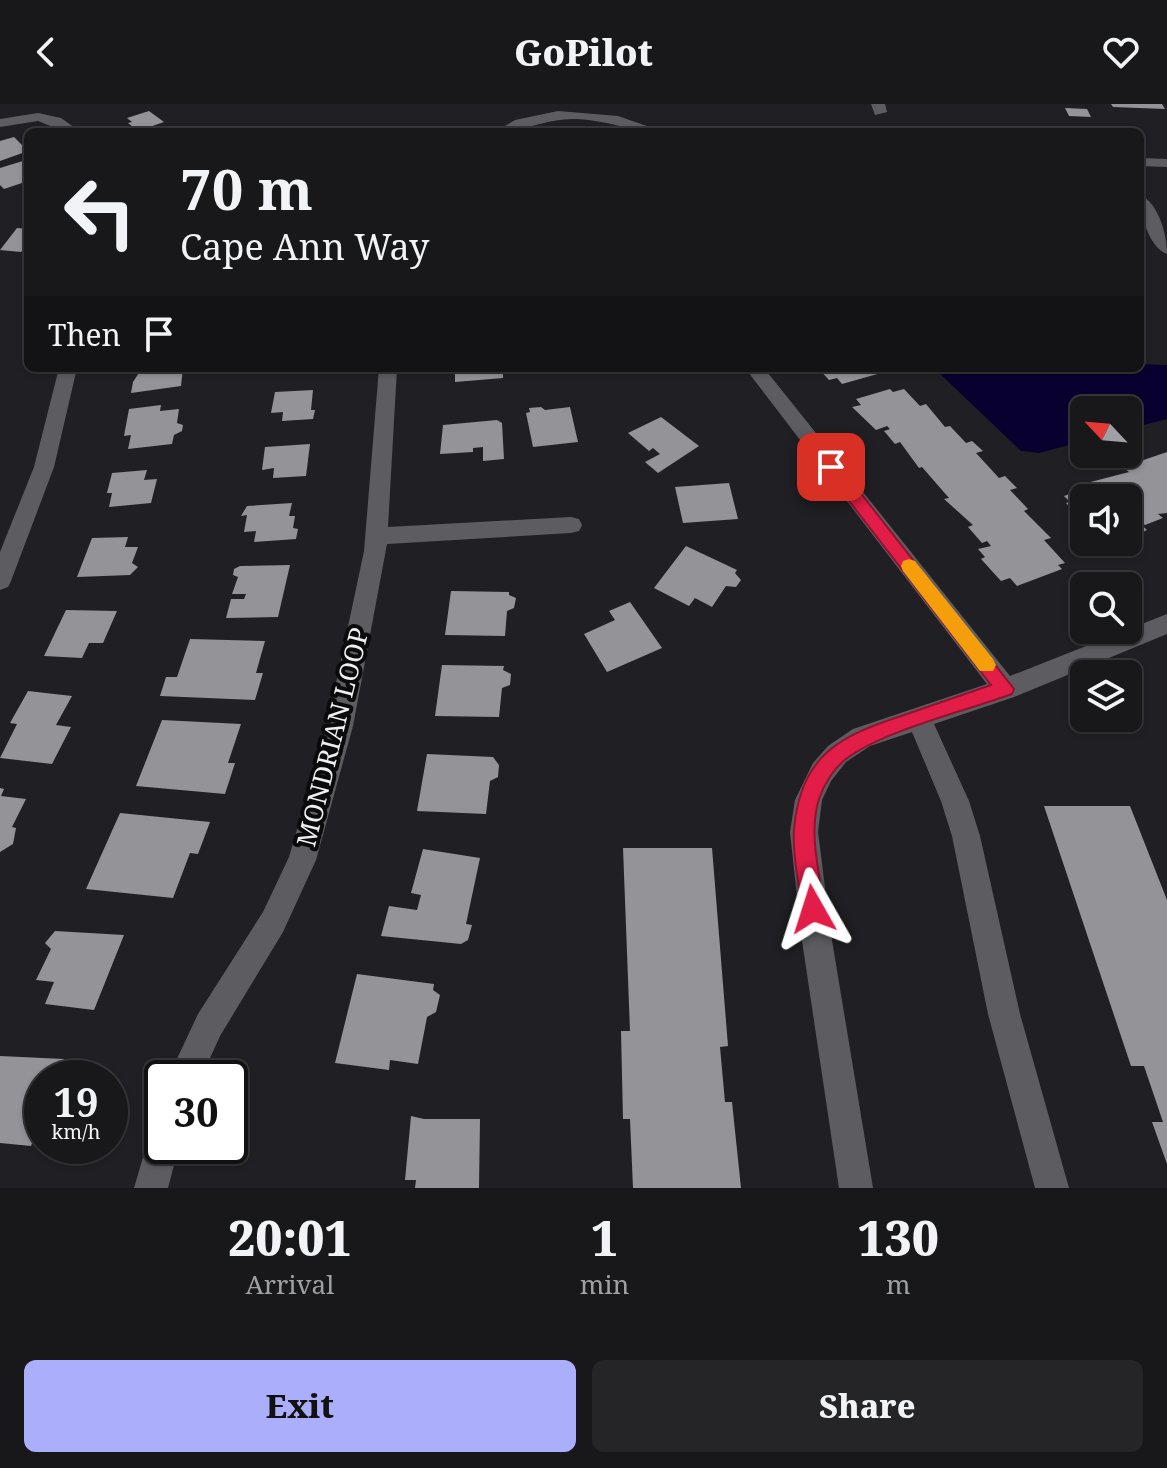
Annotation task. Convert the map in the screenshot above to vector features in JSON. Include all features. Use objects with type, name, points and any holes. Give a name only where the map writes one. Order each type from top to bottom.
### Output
[{"type":"street","points":[[510,128],[536,115],[574,110],[613,116],[646,128]]},
{"type":"street","points":[[0,123],[41,116],[62,122],[69,128]]},
{"type":"street","points":[[1144,162],[1167,163]]},
{"type":"street","points":[[1144,207],[1167,249]]},
{"type":"street","points":[[0,581],[44,467],[67,372]]},
{"type":"street","name":"MONDRIAN LOOP","points":[[192,1060],[209,1025],[273,922],[302,860],[340,726],[376,536],[388,372]]},
{"type":"street","points":[[757,372],[1005,689]]},
{"type":"street","points":[[376,536],[571,525]]},
{"type":"street","points":[[856,1188],[816,934],[804,832],[809,800],[822,772],[837,754],[862,737],[1005,689],[1167,624]]},
{"type":"street","points":[[919,718],[955,801],[966,836],[1004,1014],[1052,1188]]},
{"type":"street","points":[[151,1188],[157,1164]]},
{"type":"shaded area","points":[[1144,364],[1167,365],[1167,419],[1142,425],[1142,396],[1070,396],[1070,445],[1039,453],[1021,451],[938,372],[1144,372]]},
{"type":"building","points":[[1111,104],[1162,104],[1165,109],[1113,107]]},
{"type":"building","points":[[1065,108],[1087,109],[1091,117],[1069,116]]},
{"type":"building","points":[[149,111],[164,122],[147,128],[134,128],[127,118]]},
{"type":"building","points":[[14,137],[24,147],[24,152],[0,161],[0,141]]},
{"type":"building","points":[[24,161],[24,182],[4,189],[0,185],[0,168]]},
{"type":"building","points":[[17,228],[24,229],[24,249],[21,252],[0,250]]},
{"type":"building","points":[[139,372],[183,372],[181,386],[131,393]]},
{"type":"building","points":[[455,372],[503,372],[503,378],[455,382]]},
{"type":"building","points":[[822,372],[881,373],[842,384],[837,378],[829,380]]},
{"type":"building","points":[[890,389],[893,392],[904,389],[920,406],[926,404],[945,427],[950,426],[966,443],[972,441],[983,451],[976,453],[999,478],[1005,476],[1017,488],[1010,490],[1028,509],[1024,511],[1051,538],[1044,540],[1065,563],[1058,565],[1062,569],[1017,586],[1010,578],[1001,581],[981,559],[985,557],[978,549],[991,546],[987,541],[982,543],[968,527],[973,525],[944,499],[949,498],[922,467],[919,468],[900,442],[895,444],[884,431],[890,429],[887,426],[876,430],[852,407],[861,405],[856,399]]},
{"type":"building","points":[[313,390],[313,419],[282,421],[283,412],[271,413],[275,392]]},
{"type":"building","points":[[161,405],[160,411],[179,409],[177,423],[183,425],[182,431],[174,435],[172,444],[128,449],[131,435],[124,436],[129,409]]},
{"type":"building","points":[[541,407],[545,410],[570,407],[578,442],[533,447],[526,413],[530,412],[529,408]]},
{"type":"building","points":[[661,417],[699,446],[658,473],[645,462],[660,454],[653,448],[649,451],[628,433]]},
{"type":"building","points":[[497,420],[502,423],[504,459],[483,461],[483,447],[473,448],[473,452],[440,454],[443,425]]},
{"type":"building","points":[[310,444],[306,476],[273,478],[274,468],[262,470],[265,447]]},
{"type":"building","points":[[1167,452],[1167,513],[1158,514],[1163,518],[1145,525],[1142,524],[1142,484],[1083,484],[1129,472],[1124,468],[1142,468],[1142,461]]},
{"type":"building","points":[[147,470],[144,480],[157,479],[151,503],[109,507],[112,493],[107,493],[112,473]]},
{"type":"building","points":[[729,483],[738,519],[683,523],[675,487]]},
{"type":"building","points":[[292,503],[289,516],[295,516],[293,528],[298,529],[296,539],[254,542],[256,531],[244,532],[247,515],[241,516],[247,506]]},
{"type":"building","points":[[128,537],[125,547],[138,547],[132,563],[138,567],[130,575],[77,577],[92,538]]},
{"type":"building","points":[[686,546],[737,570],[735,573],[741,580],[736,587],[726,586],[712,607],[695,598],[689,606],[654,588]]},
{"type":"building","points":[[290,565],[278,617],[226,618],[231,599],[244,599],[246,594],[232,594],[238,577],[233,575],[234,569],[240,566]]},
{"type":"building","points":[[451,591],[509,592],[516,598],[514,608],[507,611],[505,636],[445,635]]},
{"type":"building","points":[[630,602],[662,648],[607,672],[584,634],[615,620],[609,611]]},
{"type":"building","points":[[66,610],[117,611],[103,643],[89,643],[82,658],[44,656]]},
{"type":"building","points":[[190,639],[265,641],[256,673],[263,673],[255,700],[160,696],[166,677],[177,677]]},
{"type":"building","points":[[442,665],[504,666],[503,670],[511,674],[510,685],[502,688],[499,717],[435,716]]},
{"type":"building","points":[[28,691],[72,696],[56,725],[71,727],[52,764],[0,758],[17,724],[10,723]]},
{"type":"building","points":[[162,720],[241,724],[228,763],[235,763],[225,794],[136,786]]},
{"type":"building","points":[[427,754],[493,757],[499,765],[498,777],[490,781],[486,814],[417,811]]},
{"type":"building","points":[[0,788],[4,789],[1,796],[26,799],[12,827],[16,828],[13,844],[0,852]]},
{"type":"building","points":[[1044,806],[1130,806],[1167,900],[1167,1164],[1152,1122],[1163,1122],[1144,1066],[1131,1066]]},
{"type":"building","points":[[120,813],[210,822],[198,854],[190,853],[173,898],[86,889]]},
{"type":"building","points":[[623,848],[712,848],[728,1046],[720,1047],[725,1102],[732,1102],[741,1188],[633,1188],[630,1119],[623,1119],[621,1031],[630,1031]]},
{"type":"building","points":[[423,849],[480,858],[466,924],[472,925],[468,940],[461,944],[381,936],[389,906],[417,910],[421,895],[411,893]]},
{"type":"building","points":[[55,931],[124,935],[94,1010],[45,1004],[54,982],[36,980],[51,949],[45,943]]},
{"type":"building","points":[[357,974],[434,984],[433,990],[440,995],[436,1012],[427,1017],[418,1064],[390,1060],[389,1070],[335,1063]]},
{"type":"building","points":[[0,1056],[64,1059],[24,1060],[24,1145],[0,1143]]},
{"type":"building","points":[[411,1116],[424,1119],[480,1119],[479,1188],[415,1188],[416,1180],[405,1180]]},
{"type":"slow traffic","points":[[909,566],[986,665]]},
{"type":"route","points":[[813,909],[804,832],[809,800],[822,772],[837,754],[862,737],[1005,689],[831,467]]}]
